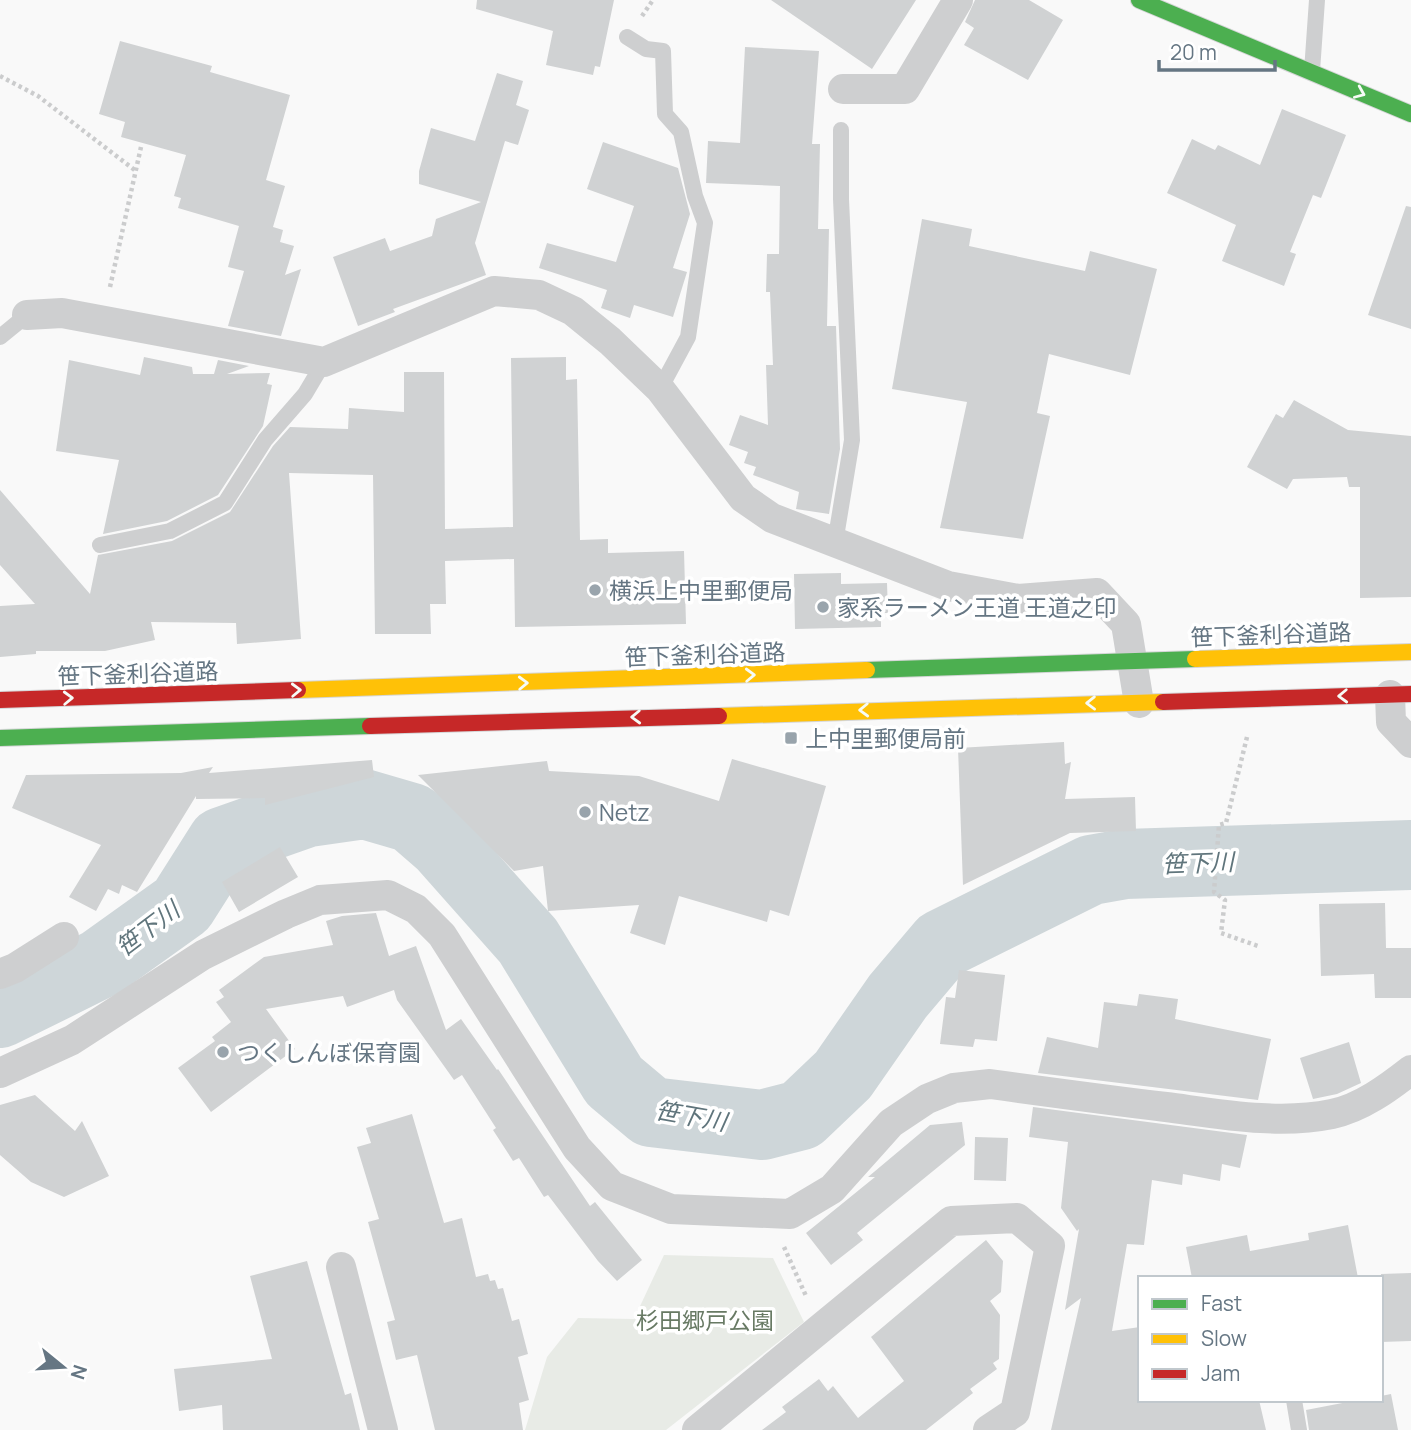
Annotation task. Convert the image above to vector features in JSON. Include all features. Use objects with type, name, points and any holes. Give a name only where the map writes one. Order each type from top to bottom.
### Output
[{"type":"street","points":[[843,89],[905,89],[958,0]]},
{"type":"street","points":[[1139,0],[1411,114]]},
{"type":"street","points":[[27,315],[62,313],[324,362],[494,292],[539,295],[573,311],[610,341],[660,389],[743,498],[772,518],[948,586],[1018,599],[1097,593],[1126,624],[1139,702]]},
{"type":"street","name":"笹下釜利谷道路","points":[[0,700],[1411,652]]},
{"type":"street","points":[[0,738],[1401,694],[1391,722],[1411,743]]},
{"type":"street","points":[[0,1073],[72,1040],[203,955],[286,914],[320,900],[388,895],[416,909],[443,935],[577,1148],[611,1186],[671,1209],[790,1213],[832,1189],[891,1123],[927,1099],[954,1088],[990,1084],[1208,1113],[1286,1119],[1334,1114],[1358,1105],[1411,1070]]},
{"type":"street","points":[[0,974],[15,968],[64,937]]},
{"type":"street","points":[[697,1430],[951,1221],[1017,1218],[1050,1246],[1015,1412],[988,1430]]},
{"type":"street","points":[[341,1267],[383,1430]]},
{"type":"lane","points":[[1312,72],[1317,0]]},
{"type":"lane","points":[[627,37],[646,49],[663,51],[665,114],[681,132],[695,196],[705,223],[688,337],[660,389]]},
{"type":"lane","points":[[835,542],[852,440],[841,199],[841,130]]},
{"type":"lane","points":[[0,337],[27,315]]},
{"type":"lane","points":[[100,545],[170,531],[225,503],[265,440],[305,394],[324,362]]},
{"type":"lane","points":[[1294,1402],[1299,1430]]},
{"type":"path","points":[[0,76],[38,96],[136,171]]},
{"type":"path","points":[[103,320],[141,147]]},
{"type":"path","points":[[1249,725],[1226,823],[1219,825],[1214,892],[1225,900],[1221,933],[1258,946]]},
{"type":"path","points":[[783,1246],[807,1299]]},
{"type":"green space","name":"杉田郷戸公園","points":[[664,1255],[773,1258],[804,1322],[666,1430],[525,1430],[547,1357],[578,1318],[634,1319]]},
{"type":"building","points":[[477,0],[614,0],[600,67],[595,66],[593,75],[546,65],[553,31],[476,9]]},
{"type":"building","points":[[771,0],[916,0],[872,69]]},
{"type":"building","points":[[975,0],[1029,0],[1063,20],[1028,80],[964,45],[974,28],[965,22]]},
{"type":"building","points":[[120,41],[212,66],[210,72],[290,95],[266,180],[285,186],[273,227],[283,230],[280,242],[294,246],[285,275],[301,269],[281,336],[228,326],[244,271],[228,267],[239,226],[178,208],[181,198],[174,196],[186,155],[121,137],[125,122],[99,114]]},
{"type":"building","points":[[745,47],[819,51],[812,144],[820,144],[818,229],[829,229],[827,326],[836,326],[840,449],[829,514],[796,509],[799,492],[753,475],[756,467],[744,463],[748,452],[729,445],[740,415],[768,425],[766,365],[773,365],[770,292],[766,292],[767,254],[779,254],[780,186],[706,183],[708,141],[740,143]]},
{"type":"building","points":[[497,73],[523,81],[516,105],[529,110],[518,145],[505,141],[475,243],[486,275],[393,309],[395,312],[358,326],[333,257],[385,238],[390,251],[432,236],[436,219],[481,202],[419,184],[419,171],[431,128],[475,141]]},
{"type":"building","points":[[1282,109],[1346,135],[1321,198],[1313,195],[1290,252],[1296,254],[1284,286],[1222,261],[1236,225],[1167,193],[1192,139],[1215,150],[1218,145],[1260,165]]},
{"type":"building","points":[[603,142],[678,168],[690,214],[673,268],[687,272],[673,317],[634,305],[630,318],[601,308],[607,290],[539,268],[547,243],[616,262],[634,206],[587,189]]},
{"type":"building","points":[[1406,206],[1411,207],[1411,329],[1368,315]]},
{"type":"building","points":[[922,219],[972,229],[969,246],[1085,271],[1090,251],[1157,269],[1130,375],[1049,354],[1037,413],[1050,416],[1023,539],[940,528],[967,402],[892,389]]},
{"type":"building","points":[[144,357],[192,367],[193,374],[214,374],[218,360],[249,366],[227,374],[270,373],[267,384],[272,385],[263,426],[218,495],[167,521],[103,534],[119,460],[56,451],[69,360],[140,375]]},
{"type":"building","points":[[566,357],[566,380],[577,379],[580,540],[608,539],[608,553],[684,551],[686,624],[515,627],[514,559],[445,561],[446,604],[430,604],[431,634],[375,634],[373,475],[289,473],[301,639],[237,644],[236,623],[151,622],[155,640],[105,651],[36,651],[36,654],[0,657],[0,606],[35,604],[0,565],[0,490],[90,594],[98,555],[172,541],[230,512],[273,446],[290,427],[348,429],[349,408],[404,412],[404,372],[444,372],[445,529],[513,527],[511,358]]},
{"type":"building","points":[[1294,400],[1348,430],[1411,436],[1411,597],[1360,598],[1360,487],[1349,487],[1347,477],[1293,479],[1287,489],[1247,467],[1276,414],[1283,418]]},
{"type":"building","points":[[841,573],[841,584],[887,583],[888,613],[881,613],[881,627],[795,629],[794,574]]},
{"type":"building","points":[[1064,742],[1065,764],[1071,762],[1065,799],[1135,797],[1136,831],[1070,833],[963,885],[958,748]]},
{"type":"building","points":[[732,759],[826,786],[789,916],[770,910],[767,922],[679,896],[665,945],[630,933],[639,905],[548,911],[543,866],[514,871],[418,775],[547,761],[549,771],[639,776],[719,801]]},
{"type":"building","points":[[372,760],[374,777],[265,805],[265,798],[196,799],[196,796],[137,892],[122,885],[119,894],[108,889],[96,911],[69,897],[101,845],[12,808],[26,775],[181,773],[213,767],[209,773]]},
{"type":"building","points":[[280,847],[298,877],[239,912],[222,882]]},
{"type":"building","points":[[1385,903],[1386,948],[1411,948],[1411,998],[1375,998],[1374,974],[1321,976],[1319,904]]},
{"type":"building","points":[[376,913],[389,956],[416,946],[446,1030],[461,1019],[590,1206],[595,1202],[642,1260],[617,1281],[598,1261],[548,1195],[544,1197],[519,1158],[513,1161],[493,1130],[496,1128],[462,1075],[454,1080],[397,1000],[394,990],[347,1007],[343,996],[266,1009],[295,1049],[211,1112],[178,1068],[215,1041],[212,1037],[231,1022],[216,1002],[224,997],[219,990],[264,957],[333,945],[326,921],[342,916]]},
{"type":"building","points":[[959,970],[1005,975],[997,1041],[975,1039],[973,1047],[940,1044],[946,997],[955,998]]},
{"type":"building","points":[[1139,994],[1178,999],[1175,1019],[1271,1039],[1258,1100],[1038,1073],[1047,1037],[1098,1048],[1104,1002],[1137,1006]]},
{"type":"building","points":[[1349,1042],[1361,1083],[1337,1094],[1313,1099],[1300,1058]]},
{"type":"building","points":[[35,1095],[75,1131],[82,1121],[109,1176],[64,1197],[31,1182],[0,1155],[0,1105]]},
{"type":"building","points":[[1033,1107],[1247,1135],[1240,1168],[1222,1164],[1220,1181],[1183,1174],[1182,1185],[1152,1180],[1144,1245],[1127,1244],[1112,1331],[1138,1327],[1138,1402],[1259,1402],[1266,1430],[1051,1430],[1081,1298],[1065,1310],[1079,1229],[1077,1231],[1061,1208],[1068,1142],[1029,1137]]},
{"type":"building","points":[[412,1114],[444,1223],[462,1218],[476,1277],[488,1274],[490,1281],[495,1280],[498,1289],[503,1288],[512,1321],[519,1319],[528,1354],[518,1357],[529,1400],[519,1403],[523,1430],[435,1430],[417,1355],[396,1360],[387,1322],[395,1320],[368,1222],[379,1219],[357,1147],[371,1143],[366,1128]]},
{"type":"building","points":[[962,1122],[965,1145],[857,1233],[863,1240],[831,1265],[806,1233],[875,1177],[868,1177],[930,1125]]},
{"type":"building","points":[[975,1137],[1008,1138],[1006,1181],[974,1180]]},
{"type":"building","points":[[1348,1225],[1358,1276],[1192,1276],[1186,1247],[1247,1235],[1250,1251],[1309,1240],[1308,1233]]},
{"type":"building","points":[[986,1240],[1003,1261],[1001,1292],[990,1301],[1000,1315],[999,1359],[993,1363],[997,1369],[970,1389],[973,1393],[926,1430],[762,1430],[786,1412],[782,1407],[819,1379],[828,1391],[833,1386],[858,1418],[904,1381],[871,1337]]},
{"type":"building","points":[[307,1261],[345,1395],[351,1393],[360,1430],[223,1430],[222,1405],[179,1411],[174,1369],[272,1359],[250,1276]]},
{"type":"building","points":[[1411,1273],[1411,1341],[1383,1342],[1381,1274]]},
{"type":"building","points":[[1391,1394],[1398,1430],[1309,1430],[1306,1410],[1348,1402],[1383,1402],[1383,1396]]},
{"type":"waterway","name":"笹下川","points":[[0,1013],[101,963],[182,905],[222,842],[308,812],[364,804],[412,818],[442,844],[528,941],[614,1081],[651,1112],[762,1125],[801,1115],[843,1075],[898,996],[942,944],[1091,870],[1125,864],[1411,855]]},
{"type":"traffic: fast","points":[[1139,0],[1411,114]]},
{"type":"traffic: fast","points":[[867,670],[1195,659]]},
{"type":"traffic: fast","points":[[0,738],[370,726]]},
{"type":"traffic: slow","points":[[1195,659],[1411,652]]},
{"type":"traffic: slow","points":[[298,690],[867,670]]},
{"type":"traffic: slow","points":[[719,716],[1163,702]]},
{"type":"traffic: jam","points":[[0,700],[298,690]]},
{"type":"traffic: jam","points":[[1163,702],[1411,694]]},
{"type":"traffic: jam","points":[[370,726],[719,716]]},
{"type":"place","name":"横浜上中里郵便局","points":[[595,590]]},
{"type":"place","name":"家系ラーメン王道 王道之印","points":[[823,607]]},
{"type":"place","name":"上中里郵便局前","points":[[791,738]]},
{"type":"place","name":"Netz","points":[[585,812]]},
{"type":"place","name":"つくしんぼ保育園","points":[[223,1052]]}]
